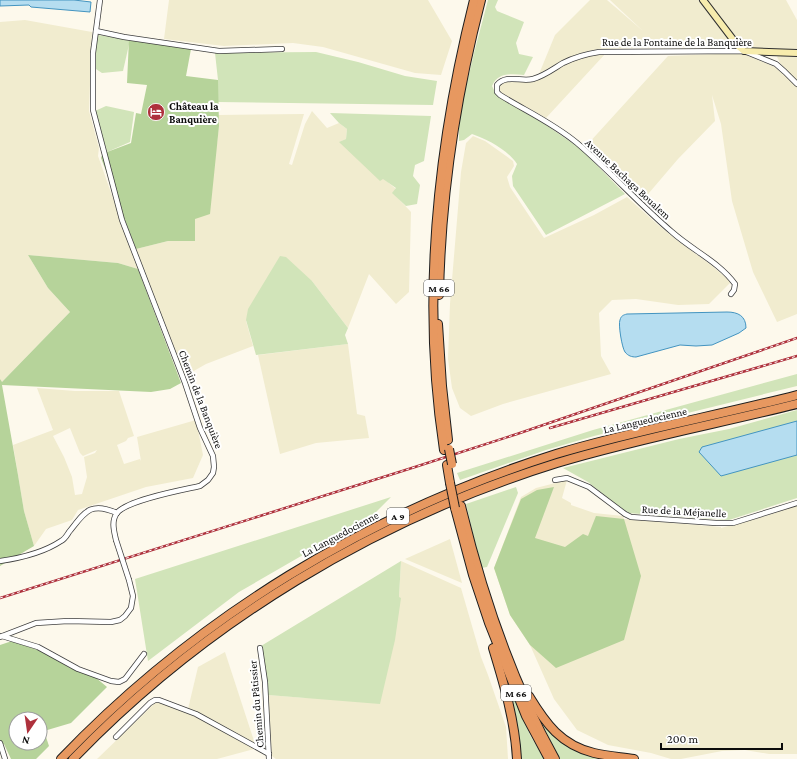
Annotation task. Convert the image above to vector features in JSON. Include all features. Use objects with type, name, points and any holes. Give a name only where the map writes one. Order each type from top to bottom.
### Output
[{"type":"highway","name":"M 66","points":[[447,450],[440,420],[434,351],[433,274],[435,238],[442,167],[449,120],[474,0]]},
{"type":"highway","name":"M 66","points":[[480,0],[458,101],[448,168],[440,259],[438,320],[447,450],[473,575],[489,623],[523,709],[549,759]]},
{"type":"highway","name":"La Languedocienne","points":[[61,759],[93,726],[133,689],[211,627],[296,570],[336,547],[385,522],[431,500],[557,454],[603,441],[797,395]]},
{"type":"highway","name":"La Languedocienne","points":[[73,759],[133,701],[178,663],[257,605],[305,575],[420,514],[471,493],[552,464],[612,448],[797,404]]},
{"type":"highway","name":"M 66","points":[[458,507],[482,586],[516,677],[540,732],[555,759]]},
{"type":"highway","points":[[489,623],[490,636],[508,698],[517,759]]},
{"type":"highway","points":[[516,677],[522,682],[547,723],[556,734],[567,742],[594,753],[634,759]]},
{"type":"street","name":"Chemin de la Banquière","points":[[100,0],[93,53],[93,110],[122,220],[185,383],[200,428],[213,456],[214,467],[210,477],[200,486],[134,502],[122,507],[117,513]]},
{"type":"street","name":"M 66","points":[[470,0],[470,16]]},
{"type":"street","name":"M 66","points":[[474,27],[485,0]]},
{"type":"street","points":[[704,0],[738,46],[744,51],[776,64],[797,84]]},
{"type":"street","points":[[96,31],[219,51],[282,49]]},
{"type":"street","name":"Rue de la Fontaine de la Banquière","points":[[497,88],[500,82],[504,80],[532,79],[542,76],[562,64],[579,56],[590,53],[609,51],[641,53],[744,51],[797,53]]},
{"type":"street","name":"Avenue Bachaga Boualem","points":[[497,88],[497,92],[500,96],[544,119],[576,143],[679,239],[712,262],[731,278],[735,284],[734,290],[731,294]]},
{"type":"street","name":"Rue de la Méjanelle","points":[[555,480],[567,478],[589,487],[631,517],[716,523],[733,522],[797,503]]},
{"type":"street","points":[[0,562],[35,553],[63,540],[81,516],[88,510],[98,507],[108,509],[117,513],[114,522],[116,540],[133,596],[131,608],[120,620],[111,622],[68,621],[36,624],[1,636]]},
{"type":"street","points":[[1,636],[38,647],[78,669],[111,681],[119,682],[125,679],[144,654]]},
{"type":"street","name":"Chemin du Pâtissier","points":[[260,648],[265,682],[269,756]]},
{"type":"street","points":[[116,737],[150,703],[154,700],[159,700],[196,714],[269,756]]},
{"type":"street","points":[[0,743],[5,759]]},
{"type":"shaded area","points":[[169,0],[428,0],[452,41],[441,75],[415,73],[323,47],[293,43],[224,46],[164,39]]},
{"type":"shaded area","points":[[590,0],[607,0],[643,31],[610,0],[698,0],[734,47],[599,49],[585,52],[560,62],[539,74],[555,35]]},
{"type":"shaded area","points":[[707,0],[786,0],[797,20],[797,52],[744,48]]},
{"type":"shaded area","points":[[25,20],[92,32],[89,111],[99,148],[98,156],[138,269],[118,263],[28,255],[48,288],[70,312],[1,383],[0,22]]},
{"type":"shaded area","points":[[606,53],[546,118],[501,93],[499,90],[500,85],[507,80],[530,81],[562,65],[590,54]]},
{"type":"shaded area","points":[[741,53],[775,67],[797,87],[797,314],[777,322],[753,272],[732,201],[721,124],[712,95],[715,121],[678,159],[643,200],[587,145],[668,56]]},
{"type":"shaded area","points":[[779,55],[797,56],[797,82],[780,63],[777,57]]},
{"type":"shaded area","points":[[312,111],[327,128],[339,123],[347,129],[346,139],[340,142],[396,189],[393,193],[411,212],[409,292],[396,304],[369,274],[348,328],[312,281],[246,321],[253,346],[206,364],[185,376],[136,249],[168,241],[195,241],[195,219],[217,144],[219,126],[218,115],[304,114],[289,164],[292,165],[305,124]]},
{"type":"shaded area","points":[[473,136],[485,141],[513,161],[514,166],[507,177],[510,187],[544,238],[594,215],[627,197],[657,224],[731,282],[709,304],[678,305],[636,299],[612,300],[599,313],[601,356],[611,374],[503,404],[471,416],[460,408],[452,388],[448,359],[450,304],[461,172],[466,143]]},
{"type":"shaded area","points":[[348,344],[357,414],[365,416],[369,438],[316,443],[280,454],[258,355]]},
{"type":"shaded area","points":[[37,388],[75,391],[119,391],[134,436],[117,445],[124,464],[140,459],[141,461],[137,437],[196,420],[203,455],[193,478],[146,487],[78,510],[72,520],[46,529],[34,546],[24,511],[13,445],[53,430]],"holes":[[[70,428],[80,453],[83,456],[97,450],[95,453],[84,457],[87,477],[82,494],[75,495],[72,477],[53,436]]]},
{"type":"shaded area","points":[[567,480],[562,498],[571,503],[571,505],[594,513],[623,516],[624,519],[721,528],[766,516],[797,505],[797,754],[769,754],[745,750],[722,751],[681,759],[671,759],[651,753],[608,745],[577,730],[554,699],[530,645],[510,615],[494,568],[521,497],[536,488]]},
{"type":"shaded area","points":[[450,539],[462,583],[405,559]]},
{"type":"shaded area","points":[[401,561],[461,588],[481,657],[506,727],[508,759],[276,759],[272,756],[268,695],[306,698],[399,597]]},
{"type":"shaded area","points":[[225,652],[255,744],[188,709],[198,667]]},
{"type":"shaded area","points":[[157,701],[213,724],[258,748],[217,759],[97,759]]},
{"type":"green space","points":[[488,0],[498,0],[495,7],[497,11],[524,22],[516,43],[519,54],[533,57],[524,75],[506,75],[495,81],[492,86],[497,96],[543,123],[581,149],[625,194],[546,235],[513,186],[512,176],[517,164],[513,159],[497,146],[472,134],[464,140],[459,141],[459,117]]},
{"type":"green space","points":[[98,35],[130,40],[123,71],[102,73],[93,67]]},
{"type":"green space","points":[[129,39],[191,49],[186,76],[218,80],[219,126],[210,214],[195,219],[195,241],[168,241],[136,249],[101,158],[104,149],[107,152],[131,143],[136,113],[141,114],[147,85],[127,83]]},
{"type":"green space","points":[[316,52],[358,62],[405,76],[437,81],[433,105],[218,102],[218,80],[215,53]]},
{"type":"green space","points":[[106,106],[134,112],[130,142],[107,152],[95,111]]},
{"type":"green space","points":[[330,113],[431,116],[424,161],[415,165],[413,176],[420,185],[417,204],[406,206],[392,193],[396,188],[383,179],[380,181],[339,142],[346,139],[347,129]]},
{"type":"green space","points":[[28,255],[118,263],[138,269],[181,383],[170,389],[151,392],[2,385],[24,511],[34,546],[0,566],[0,379],[2,382],[70,312],[48,288]]},
{"type":"green space","points":[[280,256],[286,257],[312,281],[348,328],[345,335],[348,344],[256,355],[246,320],[248,309]]},
{"type":"green space","points":[[797,374],[797,386],[594,436],[546,450],[460,480],[457,473],[593,430]]},
{"type":"green space","points":[[797,410],[797,498],[729,520],[627,513],[588,482],[563,468],[679,439],[729,429]]},
{"type":"green space","points":[[516,487],[518,493],[487,567],[481,568],[466,504]]},
{"type":"green space","points":[[554,487],[535,538],[565,547],[583,534],[588,536],[596,516],[624,519],[641,576],[624,640],[556,668],[530,645],[510,615],[494,568],[521,499],[537,490]]},
{"type":"green space","points":[[391,497],[374,514],[239,592],[148,661],[135,579]]},
{"type":"green space","points":[[401,561],[399,597],[401,598],[395,640],[380,704],[268,695],[261,646]]},
{"type":"green space","points":[[12,641],[46,653],[70,668],[95,677],[107,687],[71,723],[48,730],[48,711],[8,711],[8,751],[44,751],[36,759],[11,759],[4,744],[1,744],[0,645]]},
{"type":"green space","points":[[498,656],[530,735],[544,759],[519,759]]},
{"type":"green space","points":[[539,718],[560,740],[616,759],[560,759]]},
{"type":"water","points":[[0,0],[74,0],[91,2],[90,12],[31,7],[29,5],[0,6]]},
{"type":"water","points":[[735,313],[741,316],[745,320],[746,328],[739,333],[712,345],[680,345],[636,357],[629,355],[624,350],[620,322],[622,316],[624,315]]},
{"type":"water","points":[[797,421],[797,455],[721,476],[699,452],[702,447]]},
{"type":"railway","points":[[0,598],[517,434],[797,338]]},
{"type":"railway","points":[[550,428],[797,356]]},
{"type":"place","name":"Château la Banquière","points":[[156,112]]}]
